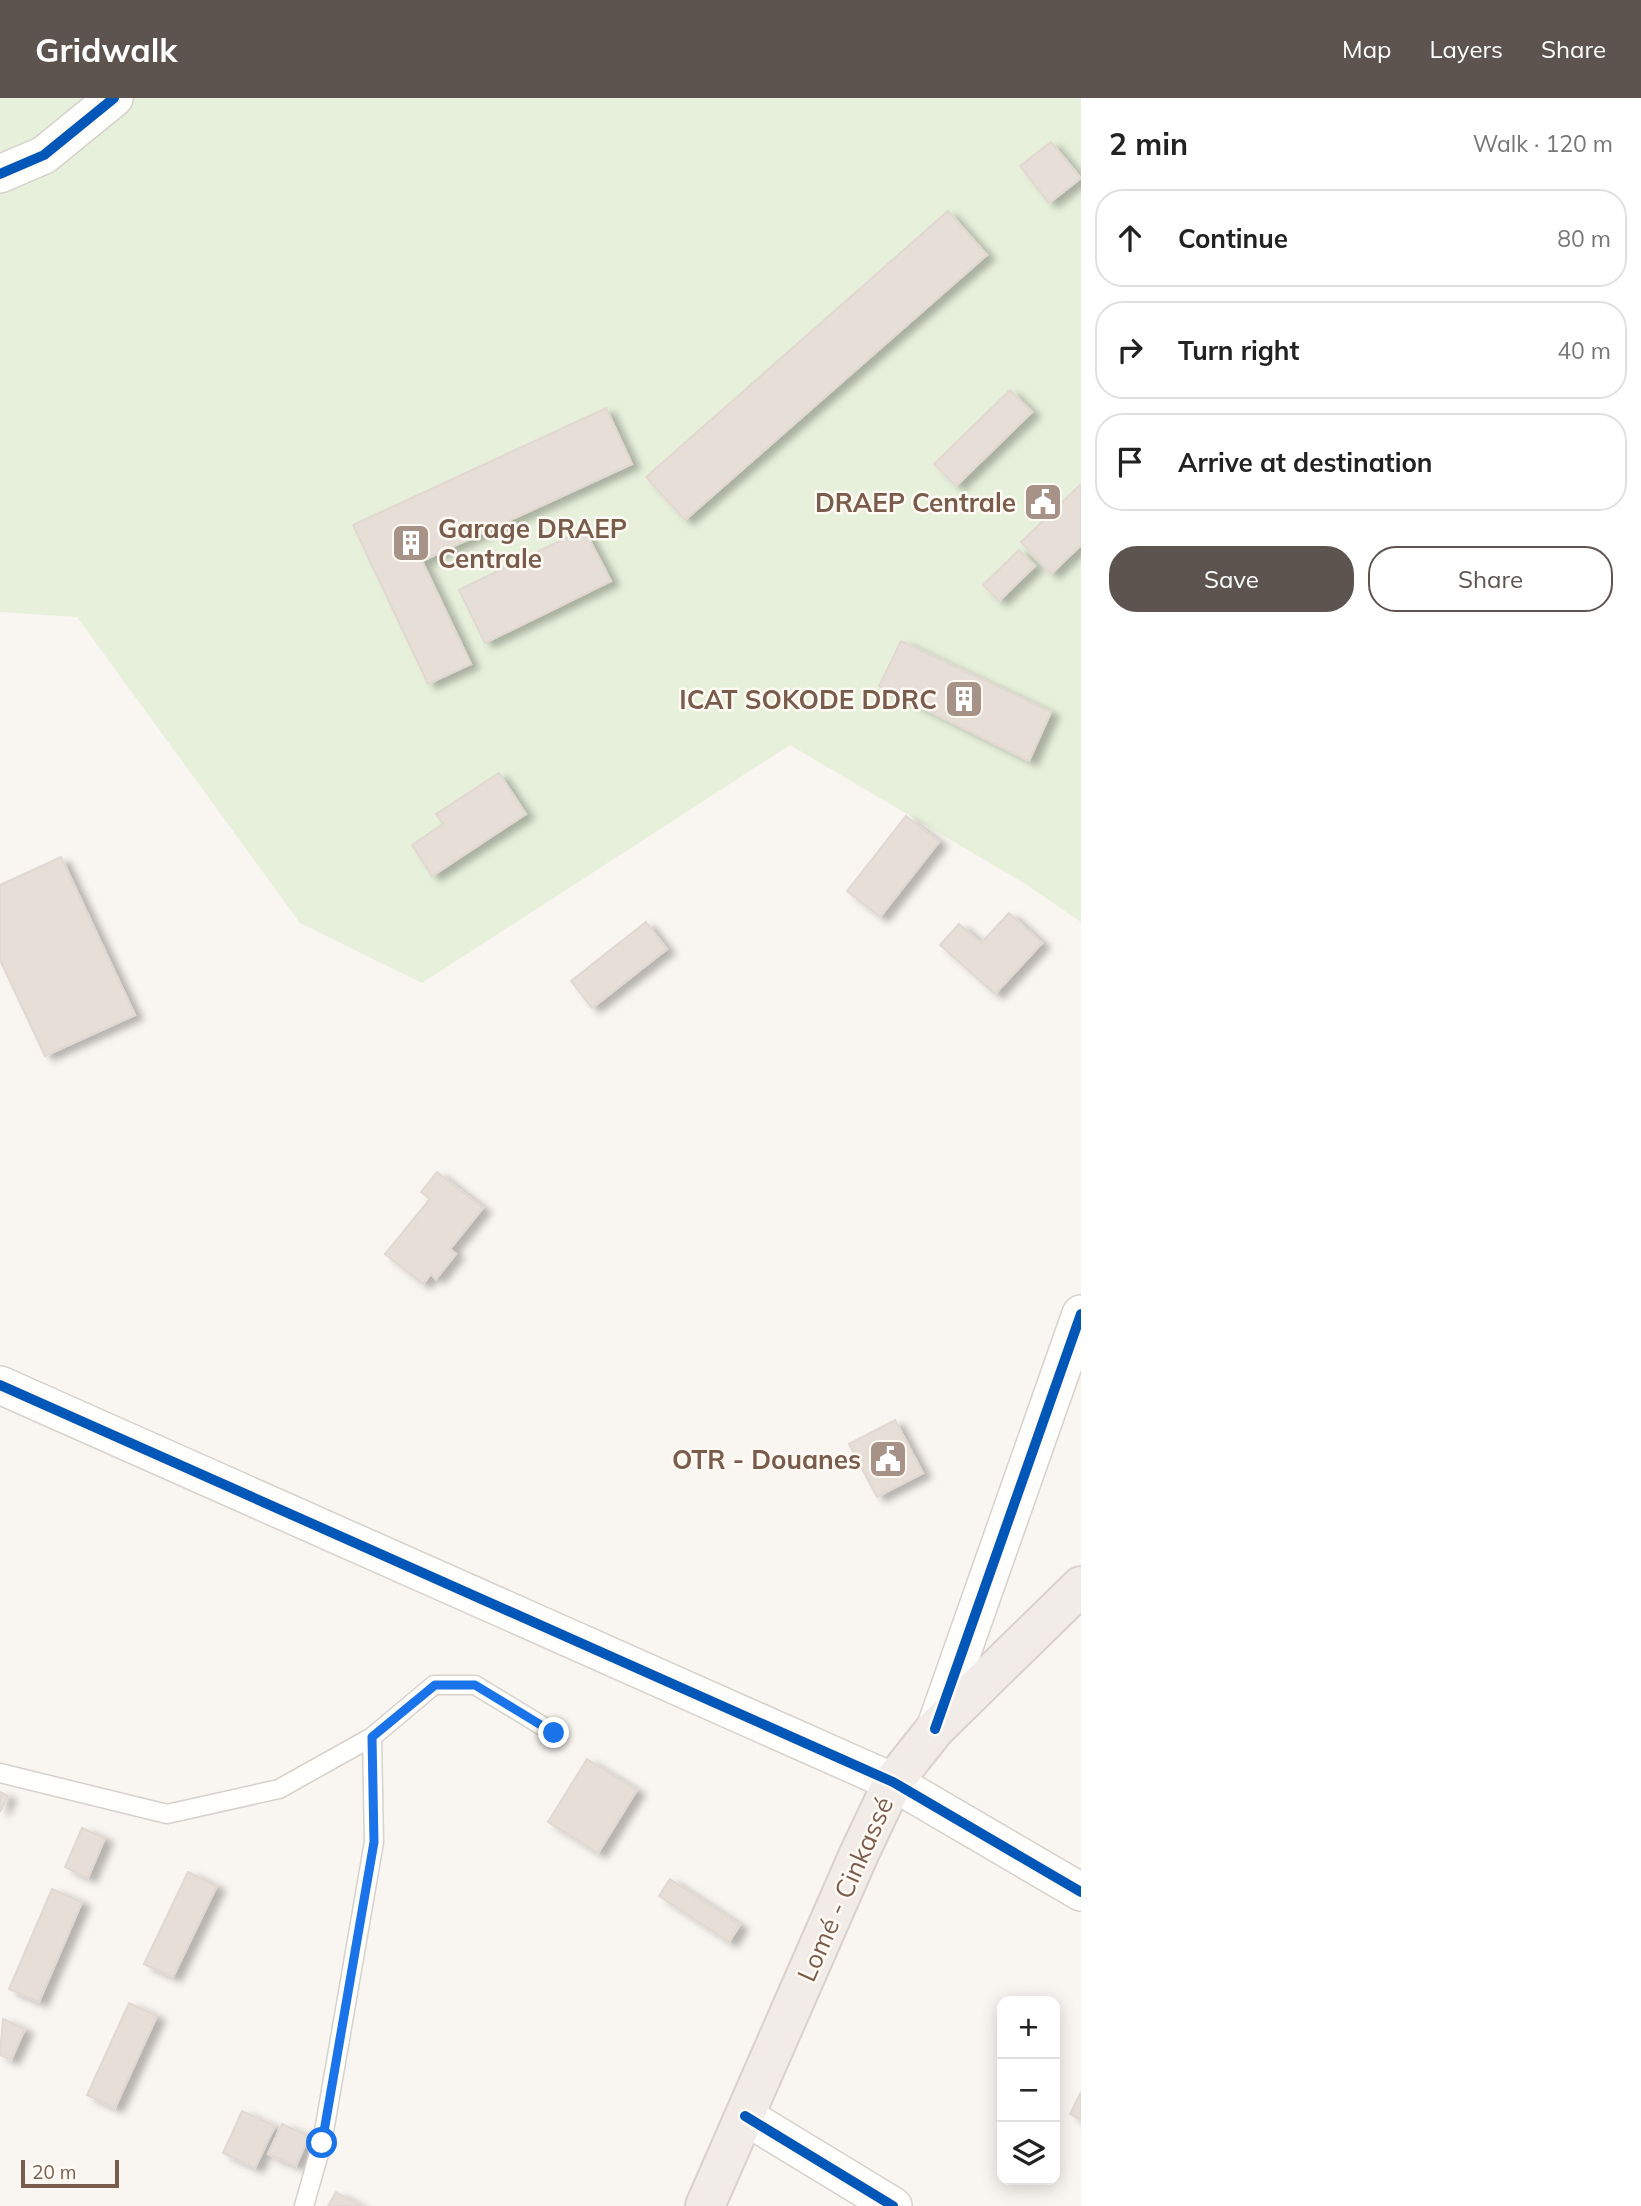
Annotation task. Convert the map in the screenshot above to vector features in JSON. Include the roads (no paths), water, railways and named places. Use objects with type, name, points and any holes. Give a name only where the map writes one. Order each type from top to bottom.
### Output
[{"type":"highway","name":"Lomé - Cinkassé","points":[[705,2206],[893,1782],[935,1728],[1081,1586]]},
{"type":"street","points":[[0,174],[44,155],[114,98]]},
{"type":"street","points":[[935,1728],[1081,1314]]},
{"type":"street","points":[[0,1385],[893,1782],[1081,1892]]},
{"type":"street","points":[[745,2116],[893,2206]]},
{"type":"lane","points":[[0,1773],[167,1814],[279,1789],[372,1737],[435,1685],[475,1685],[554,1733]]},
{"type":"lane","points":[[304,2206],[322,2143],[374,1842],[372,1737]]},
{"type":"place","name":"DRAEP Centrale","points":[[1043,502]]},
{"type":"place","name":"Garage DRAEP Centrale","points":[[411,543]]},
{"type":"place","name":"ICAT SOKODE DDRC","points":[[964,699]]},
{"type":"place","name":"OTR - Douanes","points":[[888,1459]]}]
